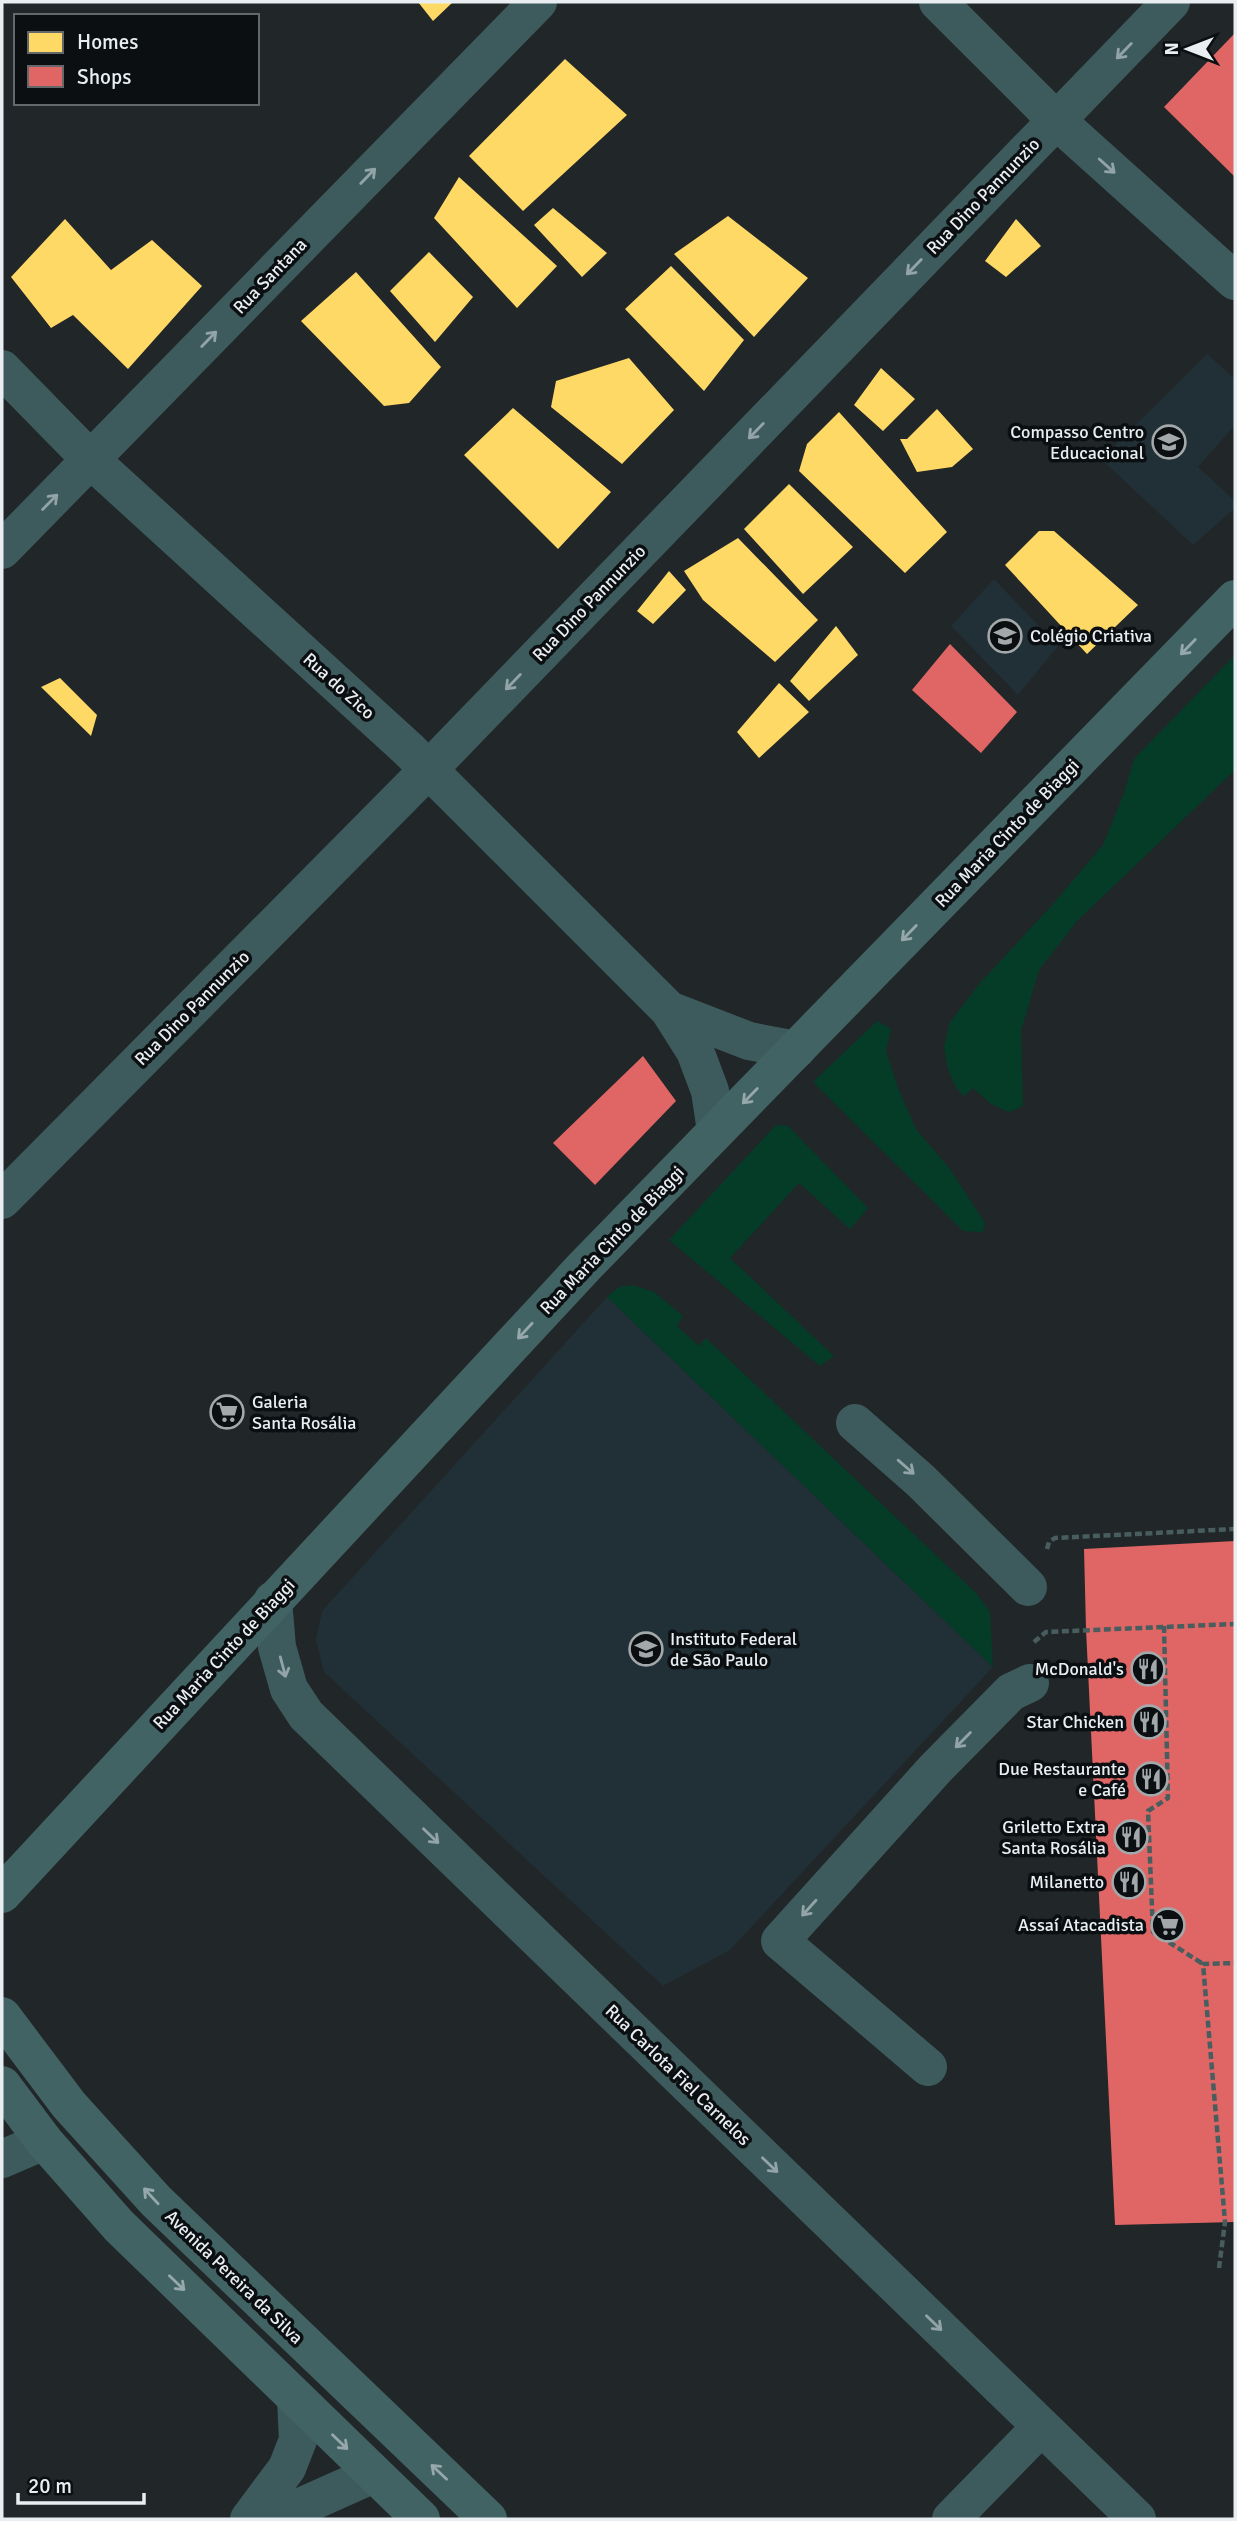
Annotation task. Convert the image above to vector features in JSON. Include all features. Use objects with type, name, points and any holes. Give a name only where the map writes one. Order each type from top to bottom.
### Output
[{"type":"main road","name":"Rua Maria Cinto de Biaggi","points":[[2,1894],[584,1267],[1235,598]]},
{"type":"main road","name":"Avenida Pereira da Silva","points":[[2,2016],[69,2105],[156,2201],[488,2519]]},
{"type":"main road","points":[[2,2085],[44,2141],[119,2227],[421,2519]]},
{"type":"street","name":"Rua Santana","points":[[2,550],[538,2]]},
{"type":"street","points":[[938,2],[1056,120],[1235,281]]},
{"type":"street","name":"Rua Dino Pannunzio","points":[[2,1200],[428,769],[1171,2]]},
{"type":"street","name":"Rua do Zico","points":[[2,369],[91,460],[428,769],[669,1010],[695,1051],[710,1091],[716,1131]]},
{"type":"street","name":"Rua do Zico","points":[[669,1010],[749,1041],[796,1050]]},
{"type":"street","points":[[855,1423],[922,1481],[1037,1603]]},
{"type":"street","name":"Rua Carlota Fiel Carnelos","points":[[273,1600],[277,1647],[289,1689],[306,1715],[1137,2519]]},
{"type":"street","points":[[928,2067],[780,1941],[936,1768],[1011,1692],[1030,1683]]},
{"type":"street","points":[[2,2159],[44,2141]]},
{"type":"street","points":[[249,2519],[286,2468],[299,2440],[296,2399]]},
{"type":"street","points":[[951,2519],[1041,2427]]},
{"type":"street","points":[[273,2519],[374,2474]]},
{"type":"path","points":[[1046,1549],[1049,1542],[1055,1538],[1235,1529]]},
{"type":"path","points":[[1037,1603],[1046,1632]]},
{"type":"path","points":[[1031,1645],[1046,1632],[1235,1624]]},
{"type":"path","points":[[1164,1626],[1168,1798],[1148,1811],[1153,1932],[1203,1964],[1235,1963]]},
{"type":"path","points":[[1203,1964],[1225,2222],[1219,2268]]},
{"type":"shaded area","name":"Compasso Centro Educacional","points":[[1207,354],[1235,379],[1235,425],[1198,467],[1235,501],[1235,508],[1193,545],[1101,459]]},
{"type":"shaded area","name":"Colégio Criativa","points":[[994,579],[1058,646],[1018,695],[951,626]]},
{"type":"shaded area","name":"Instituto Federal de São Paulo","points":[[607,1297],[993,1667],[730,1950],[663,1986],[324,1672],[316,1640],[322,1611]]},
{"type":"green space","points":[[1235,655],[1235,770],[1077,921],[1039,970],[1021,1031],[1023,1106],[1009,1112],[991,1104],[973,1088],[964,1096],[956,1088],[948,1069],[944,1047],[950,1022],[980,983],[1103,845],[1124,793],[1134,759]]},
{"type":"green space","points":[[877,1021],[891,1029],[886,1051],[916,1129],[950,1169],[985,1223],[983,1232],[963,1231],[813,1082]]},
{"type":"green space","points":[[776,1125],[788,1126],[868,1208],[850,1229],[799,1183],[730,1258],[834,1356],[820,1366],[669,1240]]},
{"type":"green space","points":[[633,1285],[654,1292],[683,1316],[677,1326],[699,1346],[706,1338],[976,1593],[990,1612],[993,1667],[607,1297],[619,1287]]},
{"type":"building: Homes","points":[[418,2],[453,2],[433,21]]},
{"type":"building: Homes","points":[[565,59],[627,115],[523,211],[469,156]]},
{"type":"building: Homes","points":[[459,177],[557,266],[517,308],[434,218]]},
{"type":"building: Homes","points":[[553,208],[607,253],[582,277],[534,225]]},
{"type":"building: Homes","points":[[728,216],[808,278],[754,337],[674,254]]},
{"type":"building: Homes","points":[[65,219],[111,270],[152,240],[202,286],[128,369],[73,315],[51,328],[11,277]]},
{"type":"building: Homes","points":[[1016,219],[1041,246],[1006,277],[985,261]]},
{"type":"building: Homes","points":[[429,252],[473,297],[435,342],[390,291]]},
{"type":"building: Homes","points":[[671,266],[744,340],[704,391],[625,309]]},
{"type":"building: Homes","points":[[356,272],[441,367],[409,403],[384,406],[301,321]]},
{"type":"building: Homes","points":[[629,358],[674,410],[622,464],[551,407],[556,381]]},
{"type":"building: Homes","points":[[881,368],[915,399],[883,431],[854,405]]},
{"type":"building: Homes","points":[[513,408],[611,492],[558,549],[464,455]]},
{"type":"building: Homes","points":[[937,409],[973,449],[952,467],[917,472],[900,439],[907,439]]},
{"type":"building: Homes","points":[[839,412],[947,532],[905,573],[799,471],[807,444]]},
{"type":"building: Homes","points":[[789,484],[853,547],[803,594],[744,529]]},
{"type":"building: Homes","points":[[1039,531],[1054,531],[1138,605],[1087,654],[1005,565]]},
{"type":"building: Homes","points":[[738,538],[818,620],[775,662],[703,600],[684,571]]},
{"type":"building: Homes","points":[[669,571],[686,590],[653,624],[637,611]]},
{"type":"building: Homes","points":[[836,626],[858,655],[809,701],[790,681]]},
{"type":"building: Homes","points":[[60,678],[97,715],[91,736],[41,687]]},
{"type":"building: Homes","points":[[779,683],[809,712],[759,758],[737,732]]},
{"type":"building: Shops","points":[[1235,33],[1235,177],[1164,107]]},
{"type":"building: Shops","points":[[950,644],[1017,712],[981,753],[912,690]]},
{"type":"building: Shops","points":[[643,1056],[676,1101],[595,1185],[553,1143]]},
{"type":"building: Shops","name":"Assaí Atacadista","points":[[1235,1541],[1235,2222],[1115,2225],[1084,1549]]},
{"type":"place","name":"Compasso Centro Educacional","points":[[1169,442]]},
{"type":"place","name":"Colégio Criativa","points":[[1005,636]]},
{"type":"place","name":"Galeria Santa Rosália","points":[[227,1412]]},
{"type":"place","name":"Instituto Federal de São Paulo","points":[[646,1649]]},
{"type":"place","name":"McDonald's","points":[[1148,1669]]},
{"type":"place","name":"Star Chicken","points":[[1149,1722]]},
{"type":"place","name":"Due Restaurante e Café","points":[[1151,1779]]},
{"type":"place","name":"Griletto Extra Santa Rosália","points":[[1131,1837]]},
{"type":"place","name":"Milanetto","points":[[1129,1882]]},
{"type":"place","name":"Assaí Atacadista","points":[[1168,1925]]}]
